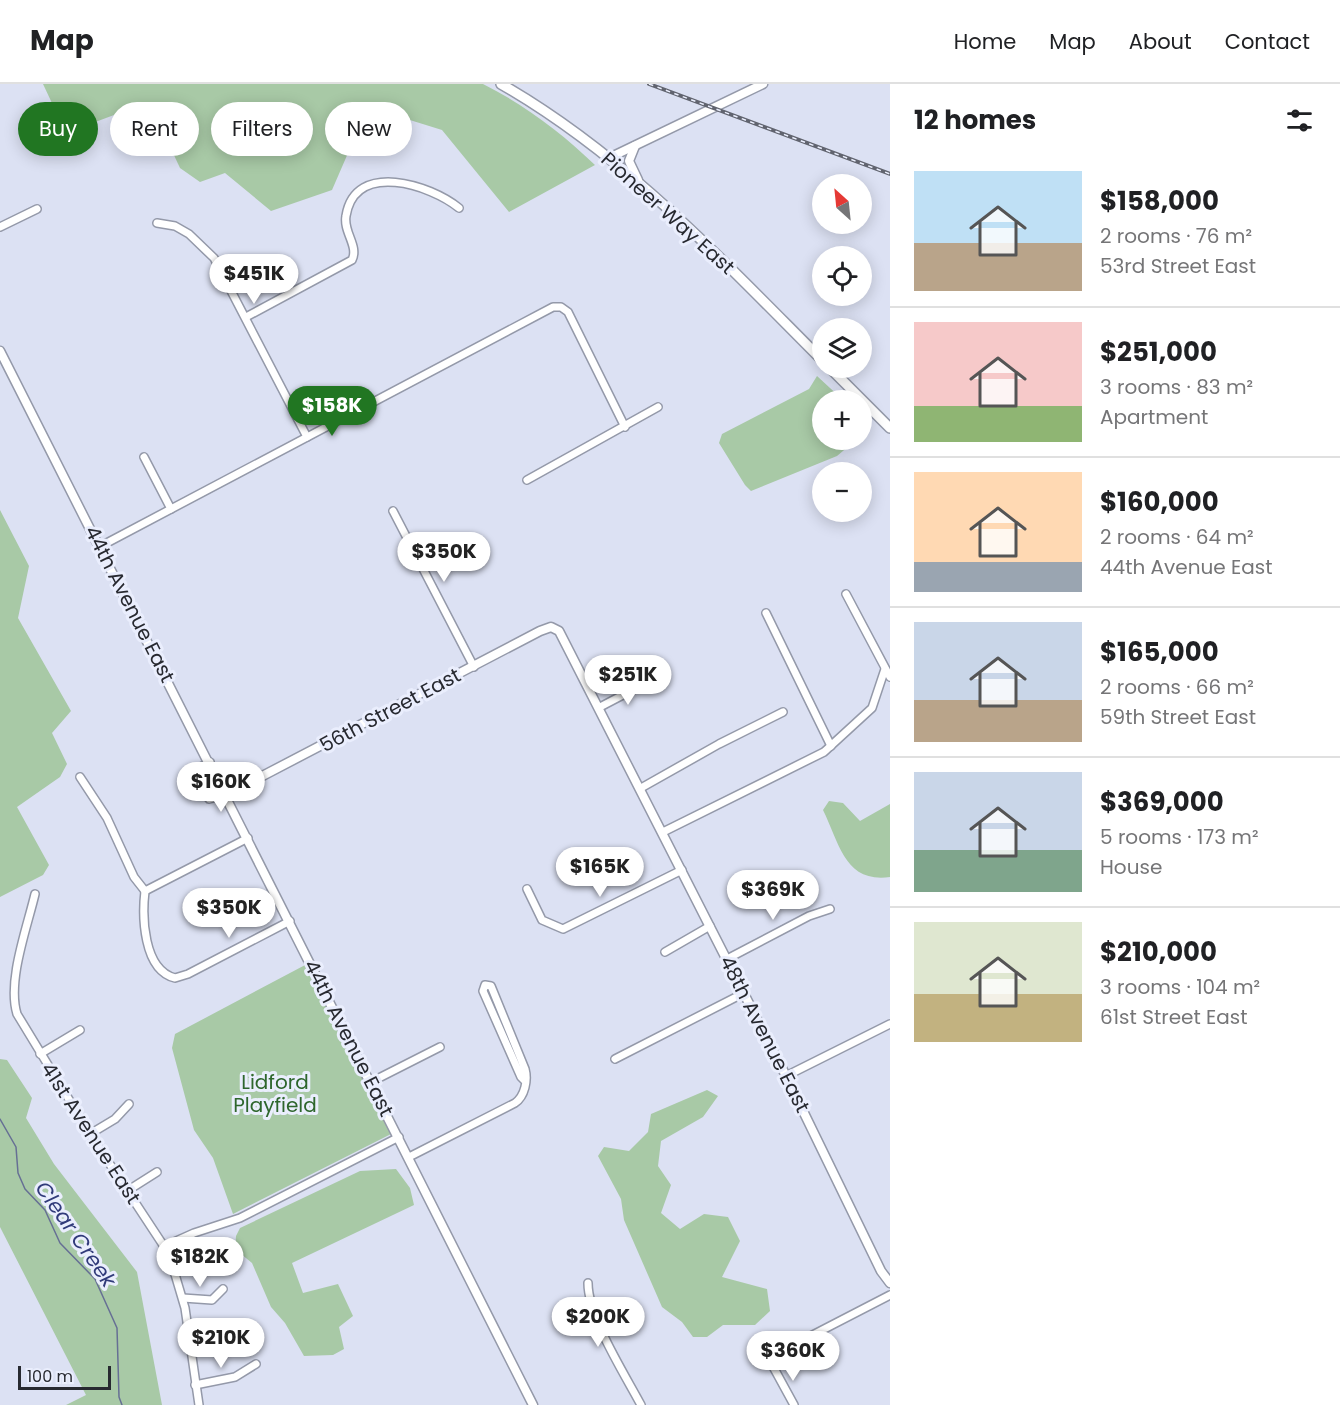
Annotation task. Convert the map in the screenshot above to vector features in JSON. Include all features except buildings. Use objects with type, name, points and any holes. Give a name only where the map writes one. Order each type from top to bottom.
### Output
[{"type":"main road","name":"Pioneer Way East","points":[[501,84],[638,180],[689,227],[812,350]]},
{"type":"main road","points":[[840,378],[890,428]]},
{"type":"street","points":[[609,158],[763,84]]},
{"type":"street","points":[[636,144],[628,161],[638,180]]},
{"type":"street","points":[[246,317],[352,260],[355,250],[346,229],[346,214],[353,199],[370,186],[387,182],[415,185],[444,195],[459,208]]},
{"type":"street","points":[[0,227],[37,209]]},
{"type":"street","points":[[157,223],[180,228],[210,252],[246,317],[306,437]]},
{"type":"street","points":[[100,546],[553,307],[561,307],[568,312],[625,427]]},
{"type":"street","name":"44th Avenue East","points":[[0,351],[210,762],[533,1405]]},
{"type":"street","points":[[528,480],[625,427],[658,406]]},
{"type":"street","points":[[144,457],[171,509]]},
{"type":"street","points":[[393,511],[474,667]]},
{"type":"street","points":[[846,594],[890,678]]},
{"type":"street","points":[[766,613],[831,746]]},
{"type":"street","name":"56th Street East","points":[[226,795],[540,631],[554,628]]},
{"type":"street","name":"48th Avenue East","points":[[554,628],[563,635],[600,707],[881,1271],[890,1283]]},
{"type":"street","points":[[663,832],[813,758],[831,746],[872,708],[885,669]]},
{"type":"street","points":[[600,707],[642,685],[654,682]]},
{"type":"street","points":[[641,788],[719,744],[783,712]]},
{"type":"street","points":[[210,762],[200,768],[196,776],[209,799],[226,795]]},
{"type":"street","points":[[80,777],[107,818],[134,877],[145,891],[143,912],[148,943],[161,969],[170,977],[188,974],[290,921]]},
{"type":"street","points":[[145,891],[248,838]]},
{"type":"street","points":[[527,890],[542,920],[563,929],[682,870]]},
{"type":"street","name":"41st Avenue East","points":[[35,894],[13,998],[17,1014],[90,1134],[165,1246],[183,1298],[199,1405]]},
{"type":"street","points":[[727,959],[809,916],[830,909]]},
{"type":"street","points":[[664,952],[710,926]]},
{"type":"street","points":[[409,1157],[515,1103],[522,1095],[527,1078],[522,1063],[491,987],[485,984],[483,991],[520,1077],[525,1081]]},
{"type":"street","points":[[615,1059],[744,993]]},
{"type":"street","points":[[786,1077],[890,1024]]},
{"type":"street","points":[[40,1054],[80,1030]]},
{"type":"street","points":[[371,1082],[440,1047]]},
{"type":"street","points":[[90,1134],[115,1119],[129,1104]]},
{"type":"street","points":[[165,1246],[194,1233],[240,1218],[399,1137]]},
{"type":"street","points":[[127,1191],[157,1172]]},
{"type":"street","points":[[588,1283],[588,1295],[595,1315],[641,1405]]},
{"type":"street","points":[[183,1298],[212,1300],[223,1289]]},
{"type":"street","points":[[794,1405],[772,1368],[770,1361],[772,1356],[890,1295]]},
{"type":"street","points":[[195,1385],[235,1377],[256,1364]]},
{"type":"green space","points":[[43,84],[483,84],[542,120],[595,165],[509,212],[442,130],[412,121],[412,102],[325,102],[325,156],[347,156],[332,190],[271,211],[225,173],[200,182],[180,168],[174,156],[199,156],[199,102],[110,102],[110,116],[98,121],[98,102],[51,102]]},
{"type":"green space","points":[[816,378],[819,378],[832,390],[812,390],[812,450],[844,450],[837,456],[822,462],[812,462],[812,466],[751,491],[719,443],[722,434],[809,389]]},
{"type":"green space","points":[[0,510],[29,566],[18,618],[71,711],[52,733],[67,764],[60,777],[17,807],[49,865],[43,875],[0,897]]},
{"type":"green space","points":[[829,801],[843,803],[860,821],[890,804],[890,877],[863,874],[846,859],[823,810]]},
{"type":"green space","name":"Lidford Playfield","points":[[307,964],[393,1133],[233,1214],[213,1158],[194,1130],[172,1048],[175,1034]]},
{"type":"green space","points":[[0,1059],[7,1060],[32,1098],[26,1118],[54,1164],[137,1272],[162,1405],[66,1405],[86,1395],[0,1227]]},
{"type":"green space","points":[[707,1090],[718,1096],[703,1117],[661,1141],[658,1166],[671,1185],[661,1213],[680,1229],[704,1214],[728,1217],[740,1241],[722,1277],[767,1289],[770,1311],[755,1325],[723,1325],[707,1337],[693,1337],[682,1322],[662,1307],[624,1220],[621,1199],[598,1156],[604,1147],[629,1151],[648,1132],[651,1114]]},
{"type":"green space","points":[[396,1169],[410,1188],[414,1205],[292,1263],[303,1293],[338,1284],[353,1316],[339,1327],[344,1349],[333,1355],[304,1356],[285,1323],[271,1307],[252,1263],[235,1249],[236,1236],[240,1228],[360,1171]]},
{"type":"waterway","name":"Clear Creek","points":[[0,1119],[16,1147],[18,1173],[25,1189],[45,1210],[60,1243],[95,1279],[117,1328],[119,1397],[122,1405]]},
{"type":"railway","points":[[649,84],[890,174]]}]
